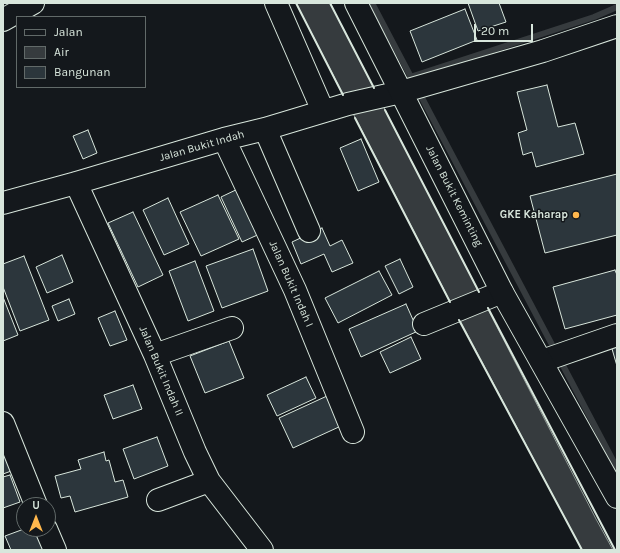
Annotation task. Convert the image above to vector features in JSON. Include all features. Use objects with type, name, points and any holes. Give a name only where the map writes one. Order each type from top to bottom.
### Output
[{"type":"street","points":[[3,20],[33,3]]},
{"type":"street","points":[[276,3],[323,111]]},
{"type":"street","name":"Jalan Bukit Keminting","points":[[356,3],[401,92],[493,296],[542,361],[614,483]]},
{"type":"street","points":[[401,92],[543,51],[617,26]]},
{"type":"street","name":"Jalan Bukit Indah","points":[[3,203],[348,104],[401,92]]},
{"type":"street","points":[[265,129],[309,231]]},
{"type":"street","name":"Jalan Bukit Indah I","points":[[224,139],[295,290],[353,432]]},
{"type":"street","name":"Jalan Bukit Indah II","points":[[76,183],[155,355],[195,452],[210,481],[262,550]]},
{"type":"street","points":[[424,324],[493,296]]},
{"type":"street","points":[[155,355],[232,328]]},
{"type":"street","points":[[542,361],[617,335]]},
{"type":"street","points":[[3,423],[33,497]]},
{"type":"street","points":[[158,500],[210,481]]},
{"type":"street","points":[[49,537],[54,550]]},
{"type":"water","points":[[296,3],[330,3],[613,550],[582,550],[455,311]]},
{"type":"building","points":[[468,3],[499,3],[506,22],[478,31]]},
{"type":"building","points":[[465,9],[477,40],[422,62],[410,31]]},
{"type":"building","points":[[547,85],[558,127],[575,123],[584,154],[536,167],[532,152],[523,155],[518,133],[527,130],[517,92]]},
{"type":"building","points":[[88,130],[97,153],[83,159],[73,136]]},
{"type":"building","points":[[361,139],[379,182],[358,191],[340,148]]},
{"type":"building","name":"GKE Kaharap","points":[[617,174],[617,235],[545,253],[530,196]]},
{"type":"building","points":[[242,187],[264,232],[242,242],[221,197]]},
{"type":"building","points":[[218,195],[239,239],[201,256],[180,212]]},
{"type":"building","points":[[168,198],[189,244],[164,255],[143,210]]},
{"type":"building","points":[[133,212],[163,275],[138,287],[108,223]]},
{"type":"building","points":[[322,228],[330,246],[342,240],[353,263],[332,272],[324,254],[301,264],[292,242]]},
{"type":"building","points":[[253,249],[268,291],[222,308],[206,266]]},
{"type":"building","points":[[62,255],[73,282],[47,293],[36,267]]},
{"type":"building","points":[[24,256],[49,320],[20,331],[3,287],[3,264]]},
{"type":"building","points":[[400,259],[413,287],[399,294],[385,266]]},
{"type":"building","points":[[195,261],[214,311],[188,321],[169,271]]},
{"type":"building","points":[[615,270],[617,275],[617,315],[565,329],[553,287]]},
{"type":"building","points":[[379,271],[392,295],[338,323],[325,298]]},
{"type":"building","points":[[3,297],[18,335],[3,341]]},
{"type":"building","points":[[69,299],[75,314],[58,321],[52,306]]},
{"type":"building","points":[[406,304],[418,331],[361,357],[349,329]]},
{"type":"building","points":[[115,311],[127,340],[110,346],[98,318]]},
{"type":"building","points":[[411,337],[421,359],[390,373],[380,352]]},
{"type":"building","points":[[617,340],[617,366],[610,342]]},
{"type":"building","points":[[229,341],[244,378],[205,393],[190,356]]},
{"type":"building","points":[[306,377],[316,398],[277,416],[267,395]]},
{"type":"building","points":[[133,385],[142,409],[113,419],[104,395]]},
{"type":"building","points":[[327,396],[341,426],[293,448],[279,418]]},
{"type":"building","points":[[157,437],[168,466],[134,479],[123,449]]},
{"type":"building","points":[[3,447],[14,470],[3,474]]},
{"type":"building","points":[[104,452],[106,461],[109,460],[115,482],[123,480],[128,497],[75,512],[70,496],[61,498],[55,476],[81,469],[78,460]]},
{"type":"building","points":[[10,475],[18,497],[16,497],[16,503],[3,508],[3,477]]},
{"type":"building","points":[[16,532],[16,537],[44,537],[49,550],[11,550],[5,536]]},
{"type":"waterway","points":[[372,3],[617,468]]},
{"type":"waterway","points":[[410,77],[594,17],[617,7]]},
{"type":"wall","points":[[296,3],[343,95]]},
{"type":"wall","points":[[330,3],[374,88]]},
{"type":"wall","points":[[385,110],[479,292]]},
{"type":"wall","points":[[355,118],[450,302]]},
{"type":"wall","points":[[488,308],[615,550]]},
{"type":"wall","points":[[459,320],[582,550]]},
{"type":"place","name":"GKE Kaharap","points":[[576,215]]}]
